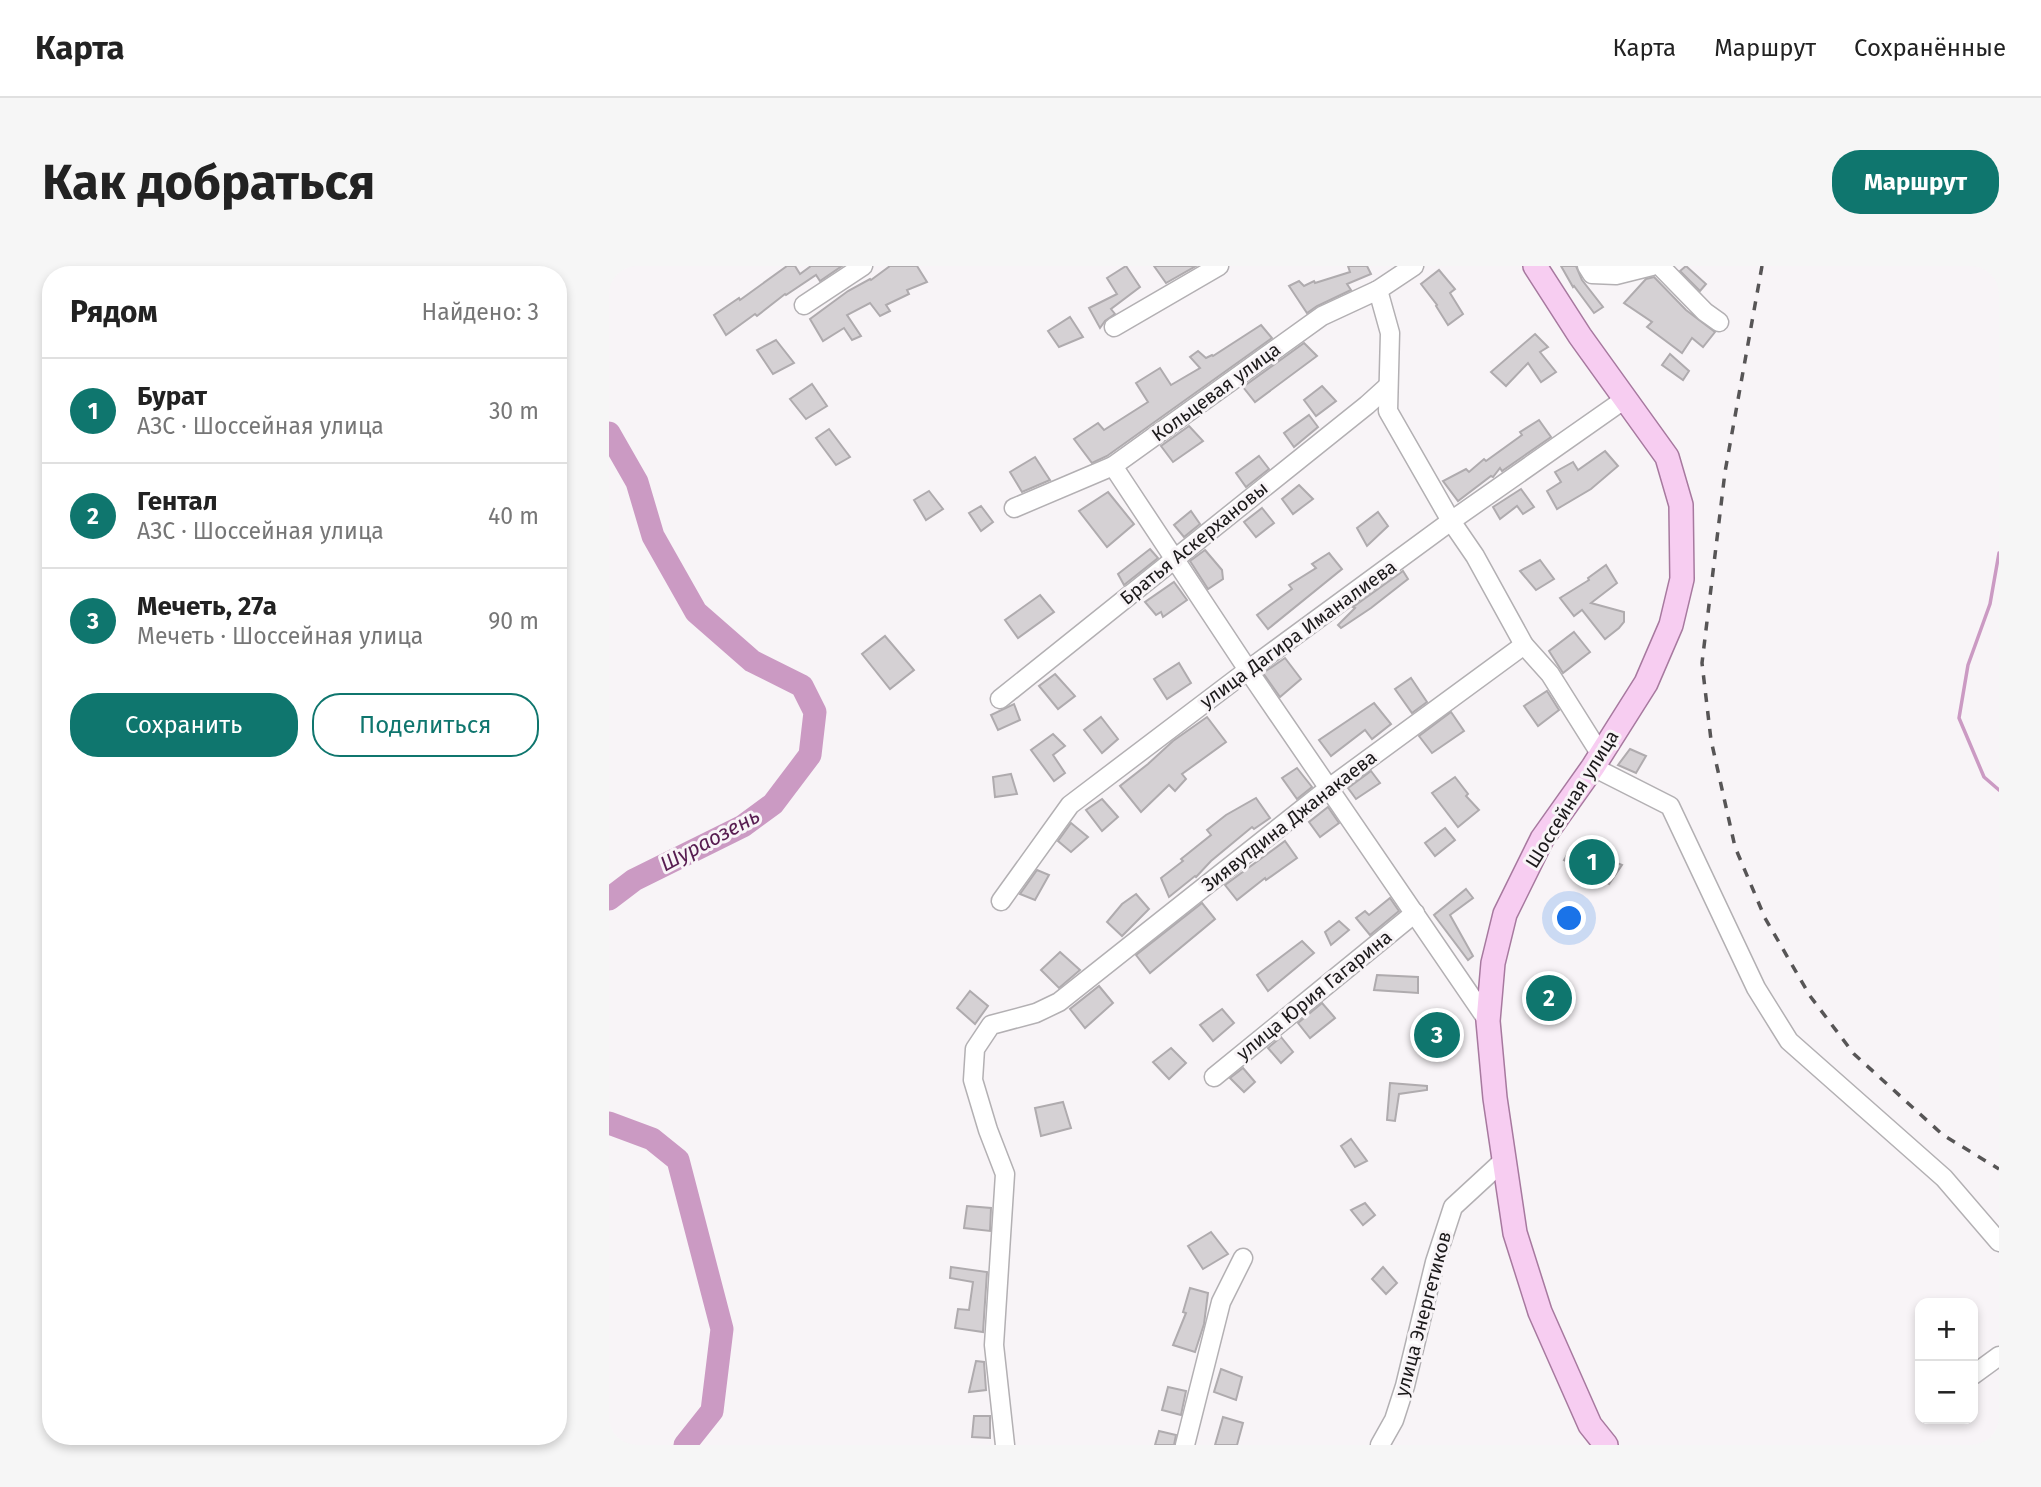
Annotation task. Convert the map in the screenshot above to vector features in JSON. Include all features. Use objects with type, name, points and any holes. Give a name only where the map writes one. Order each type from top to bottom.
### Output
[{"type":"main road","points":[[1535,266],[1559,302]]},
{"type":"main road","points":[[1546,266],[1559,302]]},
{"type":"main road","name":"Шоссейная улица","points":[[1559,302],[1580,336],[1667,457],[1681,505],[1682,579],[1671,625],[1646,683],[1597,761],[1542,839],[1505,914],[1493,963],[1489,1021],[1495,1098],[1515,1233],[1540,1312],[1593,1435],[1606,1445]]},
{"type":"street","points":[[804,305],[863,266]]},
{"type":"street","points":[[1114,327],[1219,266]]},
{"type":"street","name":"Кольцевая улица","points":[[1014,508],[1113,466],[1322,316],[1378,290],[1414,266]]},
{"type":"street","points":[[1587,266],[1592,274],[1616,275],[1652,266]]},
{"type":"street","points":[[1660,266],[1705,312],[1719,322]]},
{"type":"street","points":[[1378,290],[1390,332],[1388,411],[1451,521],[1475,556],[1524,645],[1550,674],[1597,761],[1670,806],[1756,988],[1789,1041],[1944,1178],[1999,1242]]},
{"type":"street","name":"Братья Аскерхановы","points":[[1000,699],[1388,386]]},
{"type":"street","name":"улица Дагира Иманалиева","points":[[1001,901],[1070,805],[1451,521],[1625,399]]},
{"type":"street","points":[[1113,466],[1248,670],[1489,1021]]},
{"type":"street","name":"Зиявутдина Джанакаева","points":[[1005,1445],[994,1345],[1005,1174],[973,1080],[975,1049],[991,1025],[1036,1013],[1059,1002],[1329,788],[1524,645]]},
{"type":"street","name":"улица Юрия Гагарина","points":[[1214,1077],[1415,913]]},
{"type":"street","name":"улица Энергетиков","points":[[1380,1445],[1394,1420],[1405,1386],[1435,1262],[1453,1207],[1504,1160]]},
{"type":"street","points":[[1185,1445],[1221,1302],[1243,1258]]},
{"type":"street","points":[[1978,1371],[1999,1356]]},
{"type":"building","points":[[787,266],[795,266],[800,274],[811,266],[842,266],[820,281],[816,275],[726,335],[714,315]]},
{"type":"building","points":[[890,266],[917,266],[927,282],[907,290],[909,294],[886,305],[890,311],[880,316],[870,303],[847,315],[861,336],[852,340],[844,328],[823,341],[810,319],[848,291],[871,280]]},
{"type":"building","points":[[1126,266],[1140,287],[1111,309],[1115,314],[1100,328],[1089,308],[1117,294],[1107,278]]},
{"type":"building","points":[[1154,266],[1196,266],[1166,283]]},
{"type":"building","points":[[1348,266],[1367,266],[1371,274],[1347,284],[1351,290],[1307,313],[1289,286],[1299,281],[1304,286],[1350,272]]},
{"type":"building","points":[[1561,266],[1576,266],[1582,280],[1603,307],[1594,313],[1573,287]]},
{"type":"building","points":[[1686,266],[1706,284],[1700,291],[1680,271]]},
{"type":"building","points":[[1439,270],[1455,289],[1450,293],[1463,314],[1448,325],[1421,284]]},
{"type":"building","points":[[1654,277],[1686,310],[1715,332],[1703,347],[1692,338],[1682,353],[1647,327],[1652,322],[1624,303],[1646,279]]},
{"type":"building","points":[[1070,317],[1083,337],[1059,347],[1048,331]]},
{"type":"building","points":[[1261,325],[1272,338],[1107,456],[1092,463],[1074,439],[1098,423],[1104,430],[1148,402],[1136,383],[1160,368],[1171,385],[1200,368],[1190,357],[1198,351],[1206,358],[1213,356]]},
{"type":"building","points":[[1535,334],[1548,347],[1540,352],[1556,372],[1541,382],[1528,363],[1506,386],[1491,372]]},
{"type":"building","points":[[776,340],[794,363],[773,374],[757,350]]},
{"type":"building","points":[[1304,343],[1317,356],[1255,402],[1243,387]]},
{"type":"building","points":[[1670,354],[1689,371],[1683,380],[1662,365]]},
{"type":"building","points":[[812,384],[827,406],[806,419],[790,399]]},
{"type":"building","points":[[1322,386],[1336,401],[1316,416],[1304,400]]},
{"type":"building","points":[[1309,415],[1318,427],[1294,447],[1284,433]]},
{"type":"building","points":[[1539,420],[1551,437],[1502,471],[1500,468],[1493,477],[1458,501],[1443,481],[1466,469],[1469,472]]},
{"type":"building","points":[[1189,426],[1203,441],[1173,462],[1161,446]]},
{"type":"building","points":[[829,429],[850,457],[836,465],[816,438]]},
{"type":"building","points":[[1605,451],[1618,466],[1591,489],[1557,509],[1547,491],[1561,482],[1555,472],[1573,462],[1578,470]]},
{"type":"building","points":[[1259,456],[1269,469],[1246,487],[1236,473]]},
{"type":"building","points":[[1035,457],[1050,480],[1022,492],[1010,472]]},
{"type":"building","points":[[1299,485],[1313,499],[1293,514],[1282,499]]},
{"type":"building","points":[[1521,489],[1534,507],[1523,514],[1517,506],[1500,519],[1493,507]]},
{"type":"building","points":[[929,491],[943,509],[926,520],[914,500]]},
{"type":"building","points":[[1108,492],[1134,524],[1107,547],[1079,511]]},
{"type":"building","points":[[981,506],[993,522],[981,531],[969,513]]},
{"type":"building","points":[[1262,508],[1274,523],[1256,537],[1244,522]]},
{"type":"building","points":[[1191,511],[1200,524],[1184,537],[1174,525]]},
{"type":"building","points":[[1378,512],[1388,526],[1367,546],[1357,528]]},
{"type":"building","points":[[1150,549],[1158,558],[1124,585],[1118,574]]},
{"type":"building","points":[[1205,550],[1222,570],[1223,579],[1208,589],[1190,561]]},
{"type":"building","points":[[1329,553],[1342,569],[1268,629],[1257,615],[1292,589],[1289,585],[1316,568],[1312,564]]},
{"type":"building","points":[[1540,560],[1554,579],[1536,590],[1520,571]]},
{"type":"building","points":[[1606,565],[1617,583],[1591,603],[1624,612],[1624,622],[1605,639],[1582,610],[1574,616],[1560,598],[1589,580],[1588,578]]},
{"type":"building","points":[[1403,571],[1408,579],[1341,628],[1338,625],[1355,608],[1353,607]]},
{"type":"building","points":[[1174,582],[1187,600],[1163,617],[1161,612],[1156,615],[1145,602]]},
{"type":"building","points":[[1040,595],[1054,612],[1018,638],[1005,620]]},
{"type":"building","points":[[1574,632],[1590,652],[1563,673],[1549,651]]},
{"type":"building","points":[[885,636],[914,670],[890,689],[862,654]]},
{"type":"building","points":[[1285,658],[1301,679],[1280,697],[1263,673]]},
{"type":"building","points":[[1179,663],[1191,683],[1167,699],[1154,679]]},
{"type":"building","points":[[1055,674],[1075,696],[1058,709],[1039,686]]},
{"type":"building","points":[[1411,678],[1427,702],[1412,713],[1395,689]]},
{"type":"building","points":[[1547,691],[1559,710],[1538,726],[1524,706]]},
{"type":"building","points":[[1374,703],[1391,724],[1372,739],[1365,730],[1331,756],[1319,740]]},
{"type":"building","points":[[1014,704],[1020,720],[998,730],[991,715]]},
{"type":"building","points":[[1451,712],[1464,731],[1432,753],[1419,736]]},
{"type":"building","points":[[1101,717],[1118,739],[1102,753],[1084,730]]},
{"type":"building","points":[[1207,717],[1226,742],[1182,774],[1186,779],[1175,791],[1169,785],[1141,812],[1120,786],[1173,741]]},
{"type":"building","points":[[1053,734],[1065,746],[1053,755],[1065,773],[1054,781],[1031,750]]},
{"type":"building","points":[[1630,749],[1646,756],[1636,773],[1618,765]]},
{"type":"building","points":[[1297,768],[1312,787],[1297,799],[1282,778]]},
{"type":"building","points":[[1371,771],[1380,783],[1356,799],[1348,788]]},
{"type":"building","points":[[1011,774],[1017,794],[995,797],[993,777]]},
{"type":"building","points":[[1455,777],[1468,794],[1466,796],[1479,810],[1458,827],[1432,793]]},
{"type":"building","points":[[1256,798],[1270,818],[1254,829],[1252,827],[1196,877],[1169,897],[1161,878],[1211,835],[1207,830],[1226,815]]},
{"type":"building","points":[[1102,799],[1118,817],[1102,831],[1086,810]]},
{"type":"building","points":[[1328,807],[1339,823],[1320,837],[1309,822]]},
{"type":"building","points":[[1071,823],[1088,837],[1071,852],[1058,841]]},
{"type":"building","points":[[1445,828],[1455,840],[1435,856],[1425,843]]},
{"type":"building","points":[[1285,841],[1297,858],[1237,900],[1225,885]]},
{"type":"building","points":[[1573,845],[1622,865],[1609,884],[1564,860]]},
{"type":"building","points":[[1037,870],[1049,875],[1035,900],[1020,894]]},
{"type":"building","points":[[1466,889],[1473,898],[1450,915],[1473,956],[1468,960],[1434,915]]},
{"type":"building","points":[[1136,894],[1149,909],[1122,936],[1107,922],[1122,904]]},
{"type":"building","points":[[1390,898],[1399,911],[1370,935],[1356,918],[1365,911],[1369,915]]},
{"type":"building","points":[[1202,903],[1215,919],[1150,973],[1136,955]]},
{"type":"building","points":[[1339,921],[1349,930],[1331,945],[1325,932]]},
{"type":"building","points":[[1302,941],[1314,953],[1268,991],[1257,975]]},
{"type":"building","points":[[1060,952],[1080,970],[1059,988],[1041,970]]},
{"type":"building","points":[[1377,975],[1418,977],[1418,993],[1374,990]]},
{"type":"building","points":[[1539,984],[1567,997],[1560,1014],[1531,1000]]},
{"type":"building","points":[[1099,986],[1113,1003],[1085,1028],[1070,1009]]},
{"type":"building","points":[[970,991],[988,1006],[975,1024],[957,1008]]},
{"type":"building","points":[[1322,1003],[1335,1018],[1310,1038],[1298,1023]]},
{"type":"building","points":[[1222,1009],[1234,1023],[1213,1041],[1200,1025]]},
{"type":"building","points":[[1440,1021],[1446,1049],[1433,1050],[1429,1022]]},
{"type":"building","points":[[1281,1037],[1293,1052],[1281,1063],[1268,1048]]},
{"type":"building","points":[[1171,1048],[1186,1063],[1169,1079],[1153,1062]]},
{"type":"building","points":[[1243,1068],[1255,1082],[1244,1092],[1230,1078]]},
{"type":"building","points":[[1390,1083],[1427,1086],[1427,1090],[1399,1094],[1395,1121],[1387,1120]]},
{"type":"building","points":[[1063,1102],[1071,1128],[1041,1136],[1035,1108]]},
{"type":"building","points":[[1351,1139],[1367,1161],[1355,1167],[1341,1146]]},
{"type":"building","points":[[1365,1203],[1375,1215],[1363,1225],[1351,1210]]},
{"type":"building","points":[[967,1206],[991,1208],[990,1231],[964,1228]]},
{"type":"building","points":[[1211,1232],[1228,1254],[1203,1269],[1188,1246]]},
{"type":"building","points":[[951,1267],[987,1272],[983,1332],[955,1328],[958,1309],[969,1310],[973,1282],[950,1278]]},
{"type":"building","points":[[1383,1267],[1397,1283],[1386,1294],[1372,1279]]},
{"type":"building","points":[[1190,1288],[1208,1293],[1204,1324],[1195,1352],[1173,1345],[1186,1313],[1183,1312]]},
{"type":"building","points":[[976,1361],[984,1362],[986,1390],[969,1392]]},
{"type":"building","points":[[1221,1369],[1242,1377],[1236,1400],[1214,1392]]},
{"type":"building","points":[[1168,1387],[1186,1391],[1181,1415],[1162,1410]]},
{"type":"building","points":[[974,1416],[990,1416],[990,1438],[972,1437]]},
{"type":"building","points":[[1223,1417],[1243,1423],[1237,1445],[1215,1445]]},
{"type":"building","points":[[1159,1431],[1176,1435],[1174,1445],[1155,1445]]},
{"type":"waterway","name":"Шураозень","points":[[609,433],[637,482],[653,536],[696,612],[752,661],[802,686],[815,712],[810,755],[773,804],[743,826],[634,880],[609,899]]},
{"type":"waterway","points":[[1999,553],[1990,604],[1968,665],[1959,718],[1984,777],[1999,790]]},
{"type":"waterway","name":"Шураозень","points":[[609,1123],[652,1139],[678,1160],[722,1329],[712,1411],[685,1445]]},
{"type":"railway","points":[[1762,266],[1725,472],[1702,663],[1711,740],[1735,847],[1765,918],[1810,996],[1854,1054],[1943,1135],[1999,1169]]},
{"type":"place","name":"Бурат","points":[[1592,862]]},
{"type":"place","name":"Гентал","points":[[1549,998]]},
{"type":"place","name":"Мечеть, 27а","points":[[1437,1035]]}]
